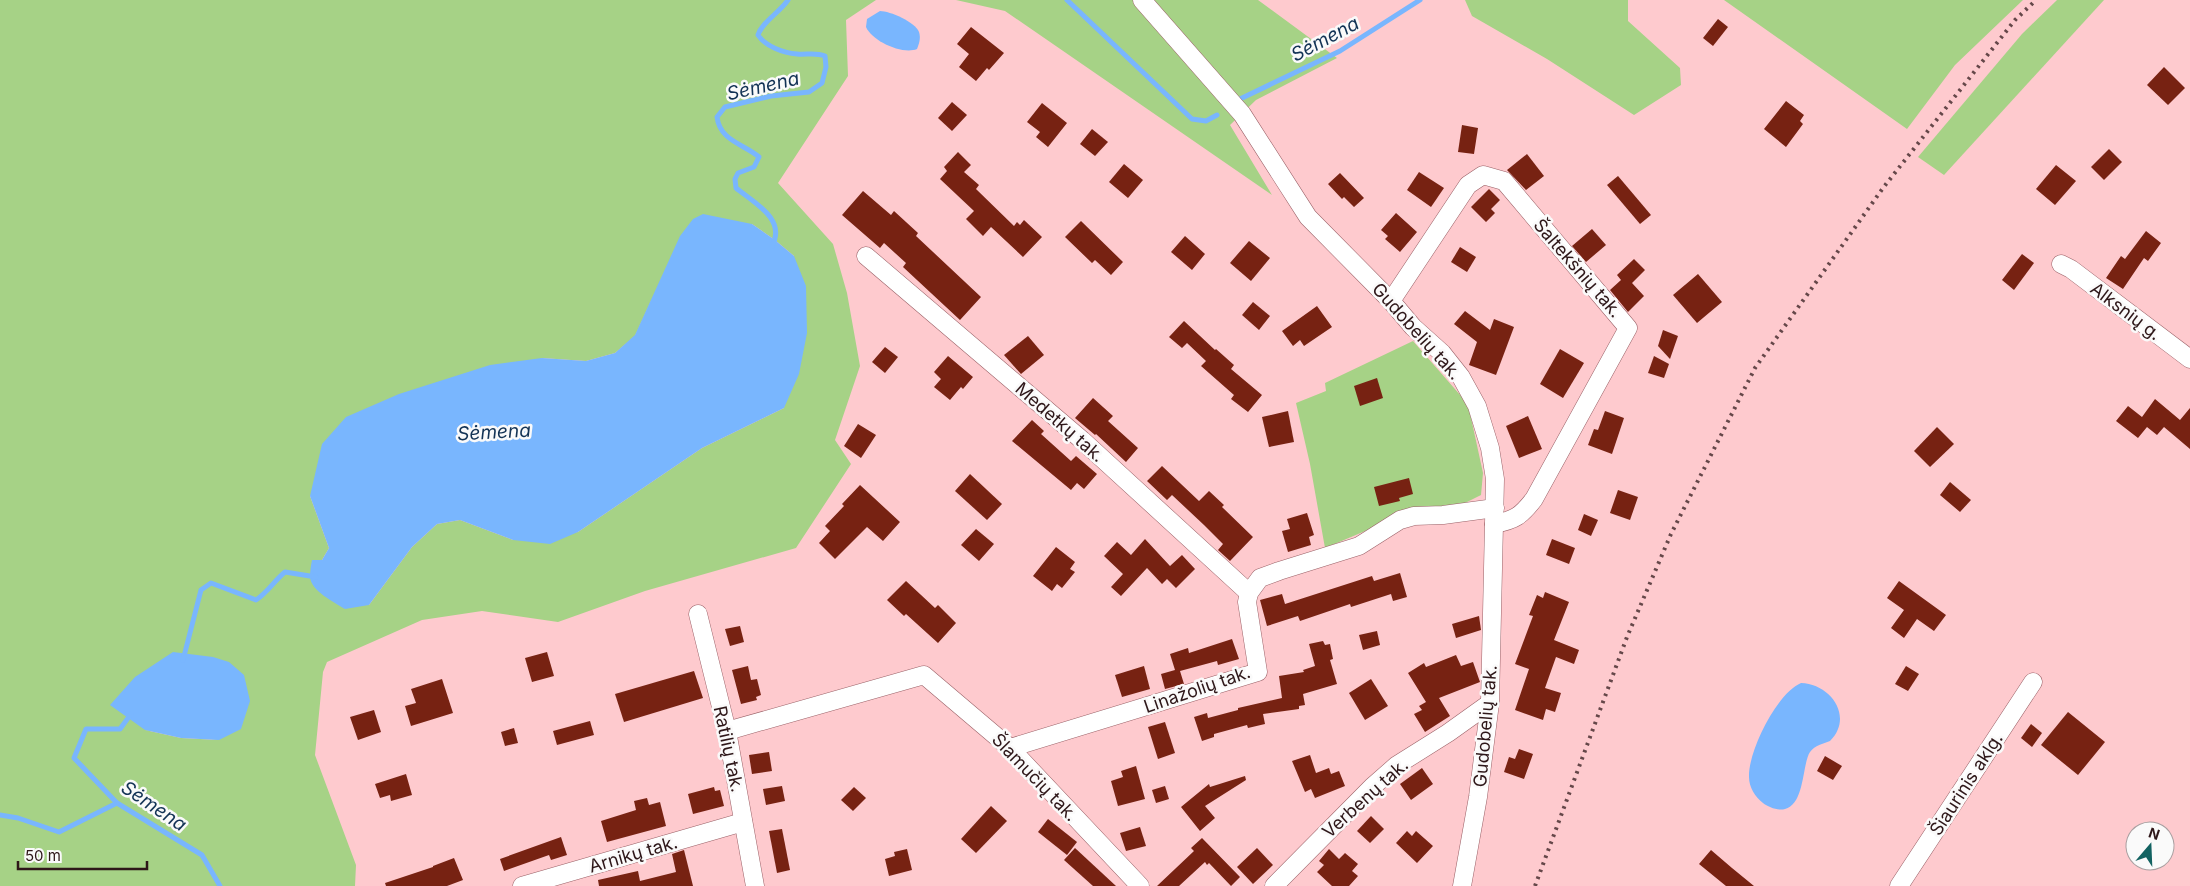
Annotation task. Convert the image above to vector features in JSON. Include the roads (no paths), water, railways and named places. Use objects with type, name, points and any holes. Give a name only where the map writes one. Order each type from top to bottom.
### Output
[{"type":"street","name":"Gudobelių tak.","points":[[1142,0],[1242,114],[1308,218],[1391,301],[1412,326],[1442,353],[1461,377],[1477,406],[1490,448],[1495,479],[1490,703],[1478,797],[1462,886]]},
{"type":"street","name":"Šaltekšnių tak.","points":[[1391,301],[1468,185],[1483,175],[1504,181],[1628,328],[1534,499],[1522,515],[1508,521],[1494,516]]},
{"type":"street","name":"Medetkų tak.","points":[[866,256],[1082,440],[1249,593]]},
{"type":"street","name":"Alksnių g.","points":[[2061,264],[2071,269],[2190,360]]},
{"type":"street","points":[[1249,593],[1260,578],[1359,546],[1400,520],[1414,516],[1494,516]]},
{"type":"street","name":"Linažolių tak.","points":[[1010,748],[1258,672],[1247,602],[1249,593]]},
{"type":"street","name":"Ratilių tak.","points":[[698,614],[727,731],[755,886]]},
{"type":"street","name":"Šlamučių tak.","points":[[727,731],[924,675],[1010,748],[1140,886]]},
{"type":"street","name":"Šiaurinis aklg.","points":[[1899,886],[2033,682]]},
{"type":"street","name":"Verbenų tak.","points":[[1274,886],[1372,787],[1397,765],[1448,733],[1490,703]]},
{"type":"street","name":"Arnikų tak.","points":[[522,886],[744,822]]},
{"type":"water","points":[[880,11],[902,18],[917,28],[920,36],[917,49],[904,50],[888,46],[869,32],[866,27],[867,19]]},
{"type":"water","points":[[703,214],[752,224],[794,256],[806,286],[807,333],[799,374],[784,408],[702,448],[578,532],[550,544],[513,540],[460,520],[437,524],[412,547],[369,605],[345,609],[314,587],[310,577],[312,560],[322,560],[329,548],[310,496],[322,444],[346,417],[399,394],[490,365],[542,358],[586,361],[615,353],[635,335],[680,236],[693,219]]},
{"type":"water","points":[[173,652],[213,657],[229,662],[244,675],[250,701],[241,729],[219,740],[181,738],[145,730],[110,705],[135,677]]},
{"type":"water","points":[[1801,683],[1822,689],[1830,695],[1836,703],[1840,722],[1837,732],[1830,741],[1817,746],[1810,752],[1800,792],[1796,800],[1785,809],[1776,809],[1763,803],[1753,792],[1749,781],[1750,766],[1759,738],[1774,710],[1792,689]]},
{"type":"waterway","name":"Sėmena","points":[[772,246],[775,236],[772,219],[759,205],[736,188],[735,179],[738,173],[754,167],[759,157],[728,137],[719,125],[717,117],[725,107],[771,96],[809,92],[822,83],[826,67],[825,56],[780,50],[770,46],[758,35],[763,26],[788,0]]},
{"type":"waterway","name":"Sėmena","points":[[1067,0],[1192,119],[1206,121],[1217,115]]},
{"type":"waterway","name":"Sėmena","points":[[1240,99],[1340,51],[1420,0]]},
{"type":"waterway","name":"Sėmena","points":[[183,660],[201,590],[211,583],[256,600],[285,572],[316,577]]},
{"type":"waterway","name":"Sėmena","points":[[131,714],[120,729],[86,729],[74,758],[117,803],[202,855],[220,886]]},
{"type":"waterway","points":[[0,815],[18,818],[59,832],[117,803]]},
{"type":"railway","points":[[1535,886],[1627,637],[1671,534],[1755,368],[1883,188],[2015,20],[2036,0]]}]
